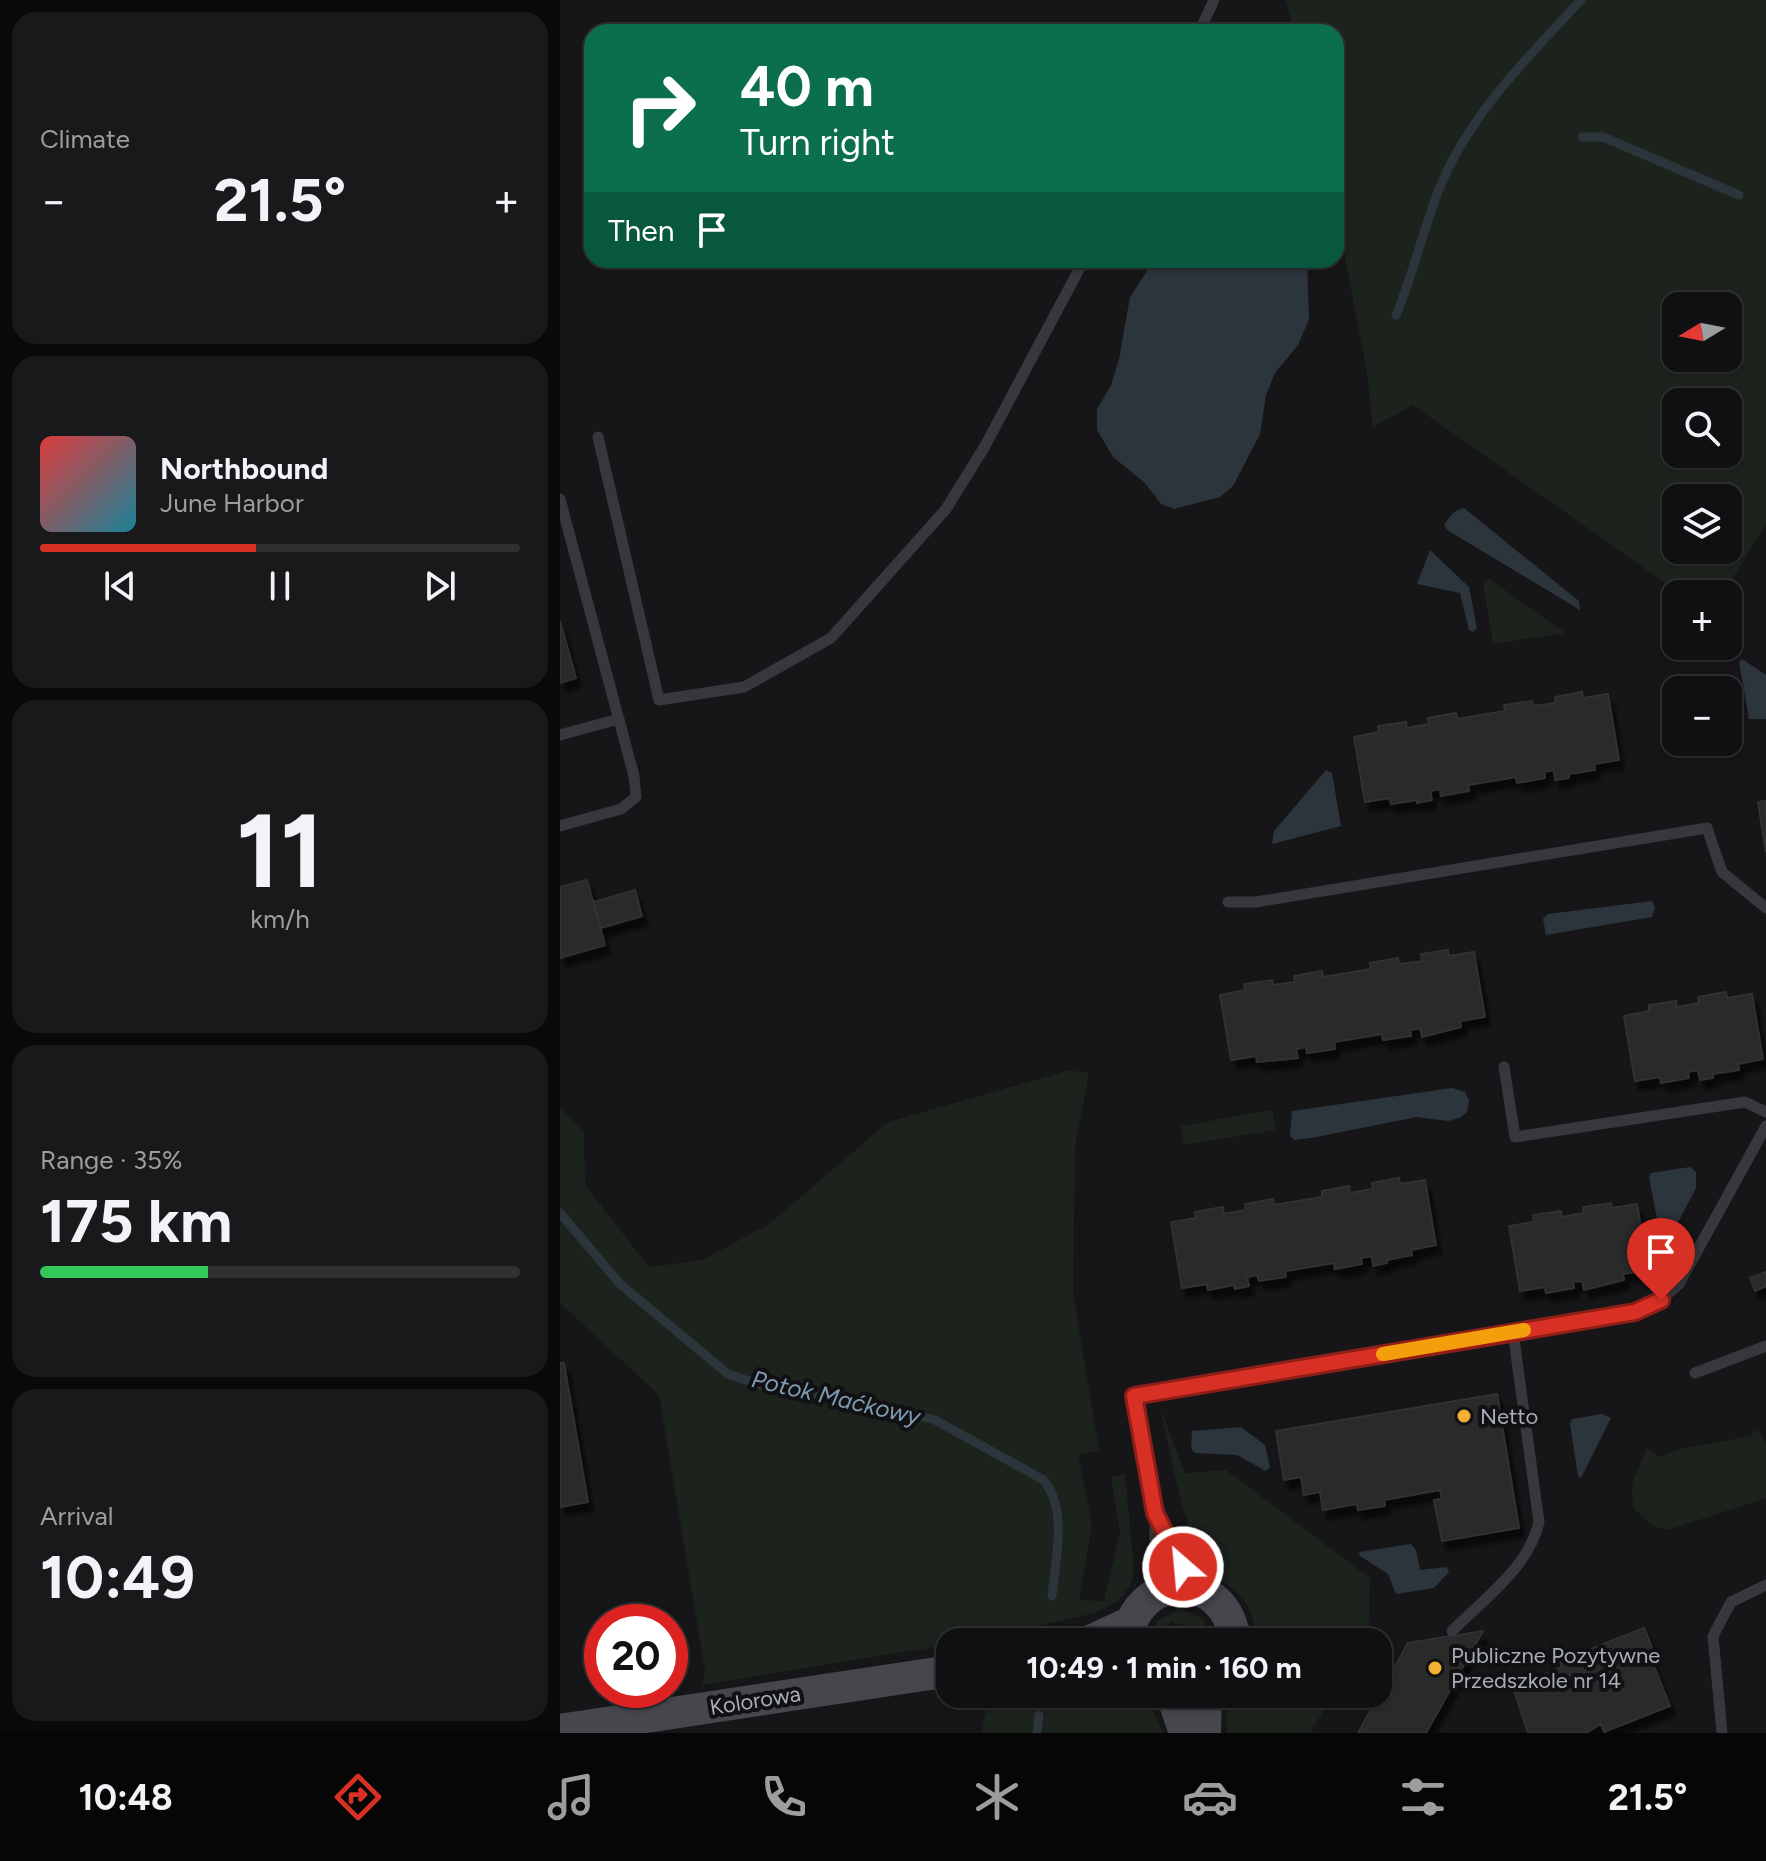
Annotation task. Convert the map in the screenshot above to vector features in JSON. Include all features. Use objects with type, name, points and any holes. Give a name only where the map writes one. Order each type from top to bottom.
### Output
[{"type":"street","points":[[1129,1628],[1139,1605],[1155,1592],[1174,1587],[1194,1588],[1210,1595],[1223,1607],[1233,1628]]},
{"type":"street","name":"Kolorowa","points":[[560,1730],[936,1673]]},
{"type":"street","points":[[1180,1708],[1185,1733]]},
{"type":"street","points":[[1205,1733],[1206,1708]]},
{"type":"lane","points":[[1203,24],[1214,0]]},
{"type":"lane","points":[[598,437],[659,700],[744,687],[831,638],[946,509],[985,446],[1080,268]]},
{"type":"lane","points":[[560,499],[619,719],[636,797],[621,809],[560,826]]},
{"type":"lane","points":[[560,735],[619,719]]},
{"type":"lane","points":[[1228,902],[1270,900],[1707,828],[1722,872],[1766,908]]},
{"type":"lane","points":[[1504,1067],[1515,1137],[1745,1102],[1766,1112]]},
{"type":"lane","points":[[1155,1592],[1155,1513],[1134,1396],[1635,1312],[1661,1300],[1679,1284],[1766,1126]]},
{"type":"lane","points":[[1452,1631],[1521,1561],[1534,1543],[1539,1522],[1513,1332]]},
{"type":"lane","points":[[1695,1373],[1766,1346]]},
{"type":"lane","points":[[1155,1513],[1194,1588]]},
{"type":"lane","points":[[1722,1733],[1713,1636],[1731,1602],[1766,1585]]},
{"type":"shaded area","points":[[1286,0],[1766,0],[1766,524],[1742,563],[1742,484],[1662,484],[1662,564],[1741,564],[1732,580],[1662,581],[1413,405],[1373,427],[1366,366],[1344,253],[1344,24],[1292,24]]},
{"type":"shaded area","points":[[1149,268],[1307,268],[1309,319],[1298,345],[1275,373],[1266,395],[1260,434],[1233,486],[1220,497],[1174,509],[1161,504],[1145,483],[1113,457],[1097,430],[1097,409],[1111,385],[1119,359],[1130,297]]},
{"type":"shaded area","points":[[1464,508],[1579,601],[1580,610],[1447,530],[1444,525],[1448,519]]},
{"type":"shaded area","points":[[1430,550],[1469,587],[1477,628],[1473,632],[1469,630],[1460,593],[1417,584]]},
{"type":"shaded area","points":[[1488,578],[1565,633],[1493,644],[1483,584]]},
{"type":"shaded area","points":[[1742,659],[1766,675],[1766,719],[1749,719],[1739,662]]},
{"type":"shaded area","points":[[1326,770],[1332,773],[1341,826],[1272,844],[1274,831]]},
{"type":"shaded area","points":[[1652,901],[1655,908],[1652,917],[1546,935],[1543,919],[1548,914]]},
{"type":"shaded area","points":[[1067,1071],[1089,1072],[1075,1147],[1073,1292],[1099,1450],[1078,1455],[1092,1525],[1079,1599],[1104,1602],[1120,1532],[1111,1477],[1125,1474],[1134,1571],[1130,1586],[1118,1601],[1095,1613],[1028,1628],[936,1628],[936,1647],[702,1685],[705,1671],[659,1395],[560,1303],[560,1108],[584,1132],[585,1185],[649,1267],[702,1260],[768,1225],[888,1122]]},
{"type":"shaded area","points":[[1452,1088],[1465,1092],[1469,1101],[1467,1112],[1460,1118],[1448,1121],[1417,1117],[1294,1140],[1290,1135],[1292,1111]]},
{"type":"shaded area","points":[[1272,1110],[1276,1130],[1184,1145],[1181,1126]]},
{"type":"shaded area","points":[[1690,1167],[1696,1172],[1696,1188],[1663,1251],[1649,1177],[1651,1173]]},
{"type":"shaded area","points":[[1161,1409],[1185,1473],[1226,1470],[1370,1578],[1368,1628],[1255,1628],[1242,1598],[1215,1575],[1199,1552],[1177,1482]]},
{"type":"shaded area","points":[[1602,1414],[1611,1418],[1581,1478],[1578,1476],[1570,1424],[1572,1419]]},
{"type":"shaded area","points":[[1241,1427],[1265,1445],[1270,1467],[1266,1471],[1237,1455],[1195,1453],[1191,1448],[1192,1431]]},
{"type":"shaded area","points":[[1754,1430],[1761,1433],[1766,1444],[1766,1498],[1668,1530],[1652,1526],[1633,1508],[1632,1484],[1647,1447],[1659,1457],[1680,1449],[1751,1436]]},
{"type":"shaded area","points":[[1411,1544],[1416,1550],[1420,1570],[1447,1567],[1449,1572],[1434,1588],[1396,1594],[1388,1574],[1360,1556],[1359,1552]]},
{"type":"shaded area","points":[[1180,1609],[1203,1618],[1207,1628],[1191,1628],[1171,1621],[1168,1628],[1155,1628],[1157,1621]]},
{"type":"shaded area","points":[[986,1708],[1151,1708],[1163,1733],[982,1733]]},
{"type":"shaded area","points":[[1228,1708],[1327,1708],[1311,1729],[1314,1733],[1227,1733]]},
{"type":"building","points":[[560,621],[576,678],[560,683]]},
{"type":"building","points":[[1582,692],[1583,698],[1608,694],[1619,760],[1594,764],[1595,770],[1569,774],[1569,778],[1555,780],[1554,770],[1544,772],[1545,778],[1517,783],[1516,777],[1468,785],[1469,791],[1441,796],[1440,789],[1430,791],[1432,800],[1417,803],[1417,800],[1391,804],[1390,798],[1365,802],[1354,737],[1379,732],[1378,726],[1406,722],[1407,728],[1429,724],[1428,718],[1456,713],[1457,719],[1505,711],[1504,705],[1532,701],[1533,706],[1555,703],[1555,697]]},
{"type":"building","points":[[1766,801],[1766,852],[1758,802]]},
{"type":"building","points":[[587,880],[605,945],[560,958],[560,887]]},
{"type":"building","points":[[635,890],[642,916],[601,928],[594,902]]},
{"type":"building","points":[[1448,950],[1449,956],[1474,952],[1485,1017],[1460,1021],[1461,1027],[1422,1037],[1420,1028],[1410,1030],[1411,1036],[1383,1040],[1382,1034],[1334,1042],[1335,1049],[1307,1053],[1306,1047],[1296,1049],[1298,1058],[1257,1062],[1256,1056],[1231,1060],[1220,995],[1245,990],[1244,984],[1272,980],[1273,985],[1295,982],[1294,976],[1322,971],[1323,977],[1371,969],[1370,963],[1398,958],[1399,964],[1417,962],[1422,961],[1421,954]]},
{"type":"building","points":[[1726,992],[1727,998],[1752,994],[1763,1059],[1738,1064],[1739,1070],[1713,1074],[1713,1078],[1700,1080],[1698,1070],[1688,1072],[1689,1078],[1661,1083],[1660,1077],[1635,1081],[1624,1016],[1649,1011],[1649,1005],[1676,1001],[1677,1007],[1699,1003],[1698,997]]},
{"type":"building","points":[[1399,1178],[1400,1184],[1425,1180],[1436,1245],[1411,1250],[1412,1255],[1373,1266],[1372,1256],[1361,1258],[1362,1264],[1335,1269],[1334,1263],[1285,1271],[1286,1277],[1259,1281],[1257,1275],[1247,1277],[1249,1286],[1235,1289],[1234,1285],[1208,1290],[1207,1284],[1182,1288],[1171,1222],[1196,1218],[1195,1212],[1223,1207],[1224,1214],[1246,1210],[1245,1204],[1273,1199],[1274,1205],[1322,1197],[1322,1191],[1349,1186],[1350,1193],[1373,1189],[1372,1183]]},
{"type":"building","points":[[1611,1203],[1612,1208],[1637,1204],[1648,1270],[1623,1274],[1624,1280],[1584,1290],[1582,1281],[1573,1282],[1574,1288],[1546,1293],[1545,1287],[1520,1291],[1509,1226],[1534,1222],[1533,1215],[1561,1211],[1562,1217],[1584,1213],[1583,1207]]},
{"type":"building","points":[[1766,1272],[1766,1286],[1755,1291],[1750,1278]]},
{"type":"building","points":[[560,1363],[564,1363],[588,1502],[560,1507]]},
{"type":"building","points":[[1497,1394],[1519,1528],[1442,1541],[1434,1500],[1442,1499],[1440,1490],[1384,1500],[1385,1506],[1358,1510],[1357,1504],[1323,1510],[1320,1492],[1304,1495],[1301,1477],[1284,1480],[1276,1431]]},
{"type":"building","points":[[1644,1628],[1655,1655],[1650,1656],[1670,1706],[1604,1732],[1601,1724],[1586,1733],[1528,1733],[1513,1687],[1562,1667],[1560,1661]]},
{"type":"building","points":[[1483,1631],[1426,1733],[1358,1733],[1372,1708],[1392,1708],[1392,1672],[1408,1643]]},
{"type":"waterway","points":[[1396,315],[1438,192],[1465,139],[1500,90],[1581,0]]},
{"type":"waterway","points":[[1582,137],[1603,137],[1739,195]]},
{"type":"waterway","name":"Potok Maćkowy","points":[[560,1213],[620,1284],[728,1374],[767,1387],[865,1402],[935,1420],[1042,1479],[1050,1490],[1058,1519],[1052,1596]]},
{"type":"waterway","name":"Potok Maćkowy","points":[[1037,1733],[1039,1715]]},
{"type":"slow traffic","points":[[1383,1354],[1524,1330]]},
{"type":"place","name":"Netto","points":[[1464,1416]]},
{"type":"place","name":"Publiczne Pozytywne Przedszkole nr 14","points":[[1435,1668]]},
{"type":"route","points":[[1183,1567],[1155,1513],[1134,1396],[1635,1312],[1661,1300]]}]
